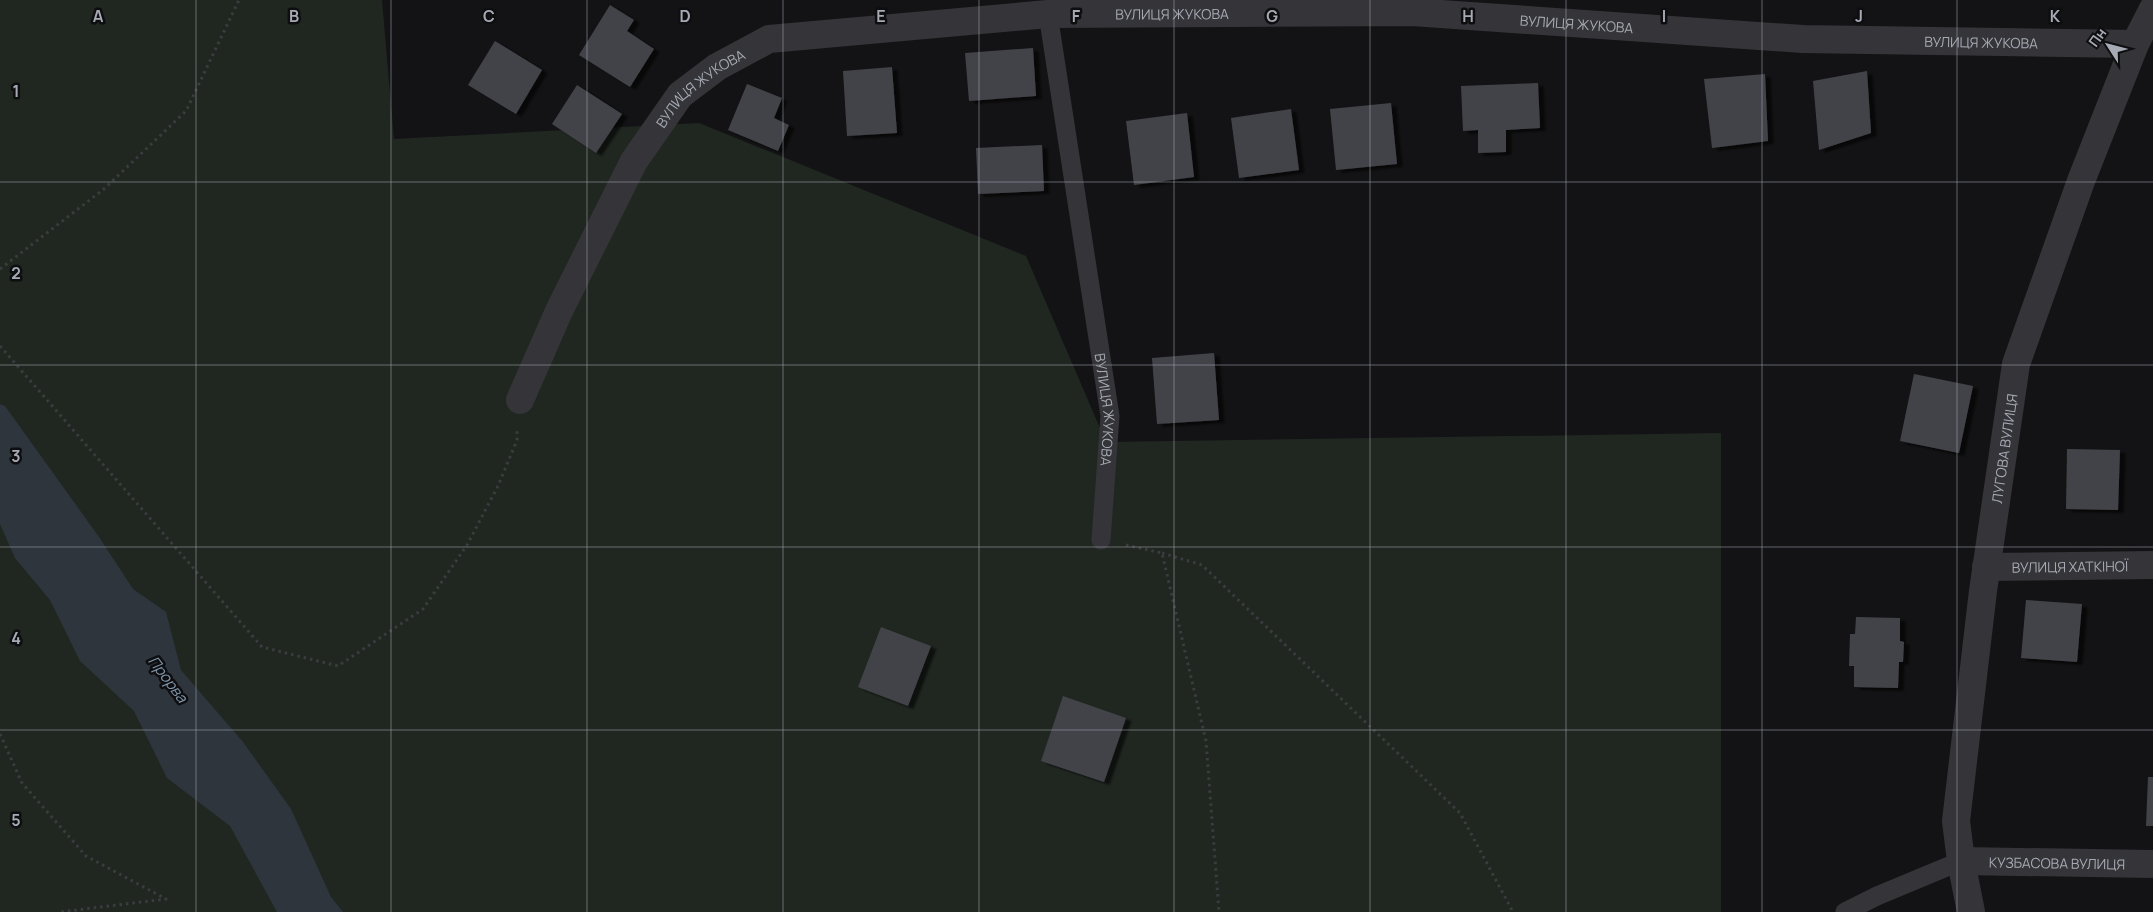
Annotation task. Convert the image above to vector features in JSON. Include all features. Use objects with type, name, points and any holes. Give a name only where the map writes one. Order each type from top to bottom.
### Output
[{"type":"street","name":"ЛУГОВА ВУЛИЦЯ","points":[[1971,912],[1961,861],[1956,821],[1986,567],[2016,364],[2081,181],[2135,44],[2153,9]]},
{"type":"street","name":"ВУЛИЦЯ ЖУКОВА","points":[[520,400],[559,311],[634,161],[680,95],[717,67],[769,39],[1048,14],[1412,12],[1804,39],[2135,44]]},
{"type":"street","name":"ВУЛИЦЯ ХАТКІНОЇ","points":[[1986,567],[2153,565]]},
{"type":"street","name":"КУЗБАСОВА ВУЛИЦЯ","points":[[1961,861],[2153,864]]},
{"type":"lane","name":"ВУЛИЦЯ ЖУКОВА","points":[[1048,14],[1110,416],[1101,540]]},
{"type":"lane","points":[[1845,912],[1877,896],[1961,861]]},
{"type":"path","points":[[0,270],[104,189],[186,112],[239,0]]},
{"type":"path","points":[[0,346],[262,647],[338,666],[424,609],[467,546],[498,486],[516,440],[520,400]]},
{"type":"path","points":[[1101,540],[1162,553],[1202,566],[1460,813],[1513,912]]},
{"type":"path","points":[[1162,553],[1206,740],[1219,912]]},
{"type":"path","points":[[0,734],[22,783],[86,856],[166,899],[60,912]]},
{"type":"shaded area","points":[[0,0],[382,0],[394,139],[699,123],[1026,256],[1106,442],[1721,433],[1721,912],[0,912]]},
{"type":"water","name":"Прорва","points":[[0,404],[5,406],[99,537],[133,589],[166,612],[181,670],[243,742],[291,809],[331,897],[343,912],[277,912],[230,826],[167,778],[134,711],[80,661],[50,600],[15,558],[0,524]]},
{"type":"building","points":[[610,5],[634,20],[627,31],[654,49],[630,87],[579,55]]},
{"type":"building","points":[[495,41],[542,70],[516,114],[468,85]]},
{"type":"building","points":[[1033,48],[1036,96],[969,101],[965,53]]},
{"type":"building","points":[[892,67],[897,133],[847,136],[843,71]]},
{"type":"building","points":[[1867,71],[1871,133],[1819,150],[1813,81]]},
{"type":"building","points":[[1765,74],[1768,141],[1712,148],[1704,79]]},
{"type":"building","points":[[1538,83],[1540,128],[1506,130],[1506,152],[1478,153],[1478,130],[1463,131],[1461,86]]},
{"type":"building","points":[[747,84],[782,98],[774,118],[789,125],[778,151],[728,130]]},
{"type":"building","points":[[577,85],[622,114],[596,153],[552,124]]},
{"type":"building","points":[[1391,103],[1397,164],[1336,170],[1330,109]]},
{"type":"building","points":[[1291,109],[1299,170],[1239,178],[1231,118]]},
{"type":"building","points":[[1187,113],[1194,177],[1134,185],[1126,121]]},
{"type":"building","points":[[1042,145],[1044,191],[978,194],[976,148]]},
{"type":"building","points":[[1214,353],[1219,420],[1157,424],[1152,358]]},
{"type":"building","points":[[1914,374],[1973,386],[1959,453],[1900,441]]},
{"type":"building","points":[[2067,449],[2120,450],[2118,510],[2066,509]]},
{"type":"building","points":[[2026,600],[2082,604],[2077,662],[2021,658]]},
{"type":"building","points":[[1856,617],[1900,618],[1900,641],[1904,642],[1903,662],[1899,662],[1898,688],[1854,687],[1854,666],[1849,666],[1850,634],[1855,634]]},
{"type":"building","points":[[881,627],[931,646],[908,706],[858,687]]},
{"type":"building","points":[[1063,696],[1126,718],[1104,782],[1041,761]]},
{"type":"building","points":[[2148,777],[2153,777],[2153,826],[2146,826]]}]
